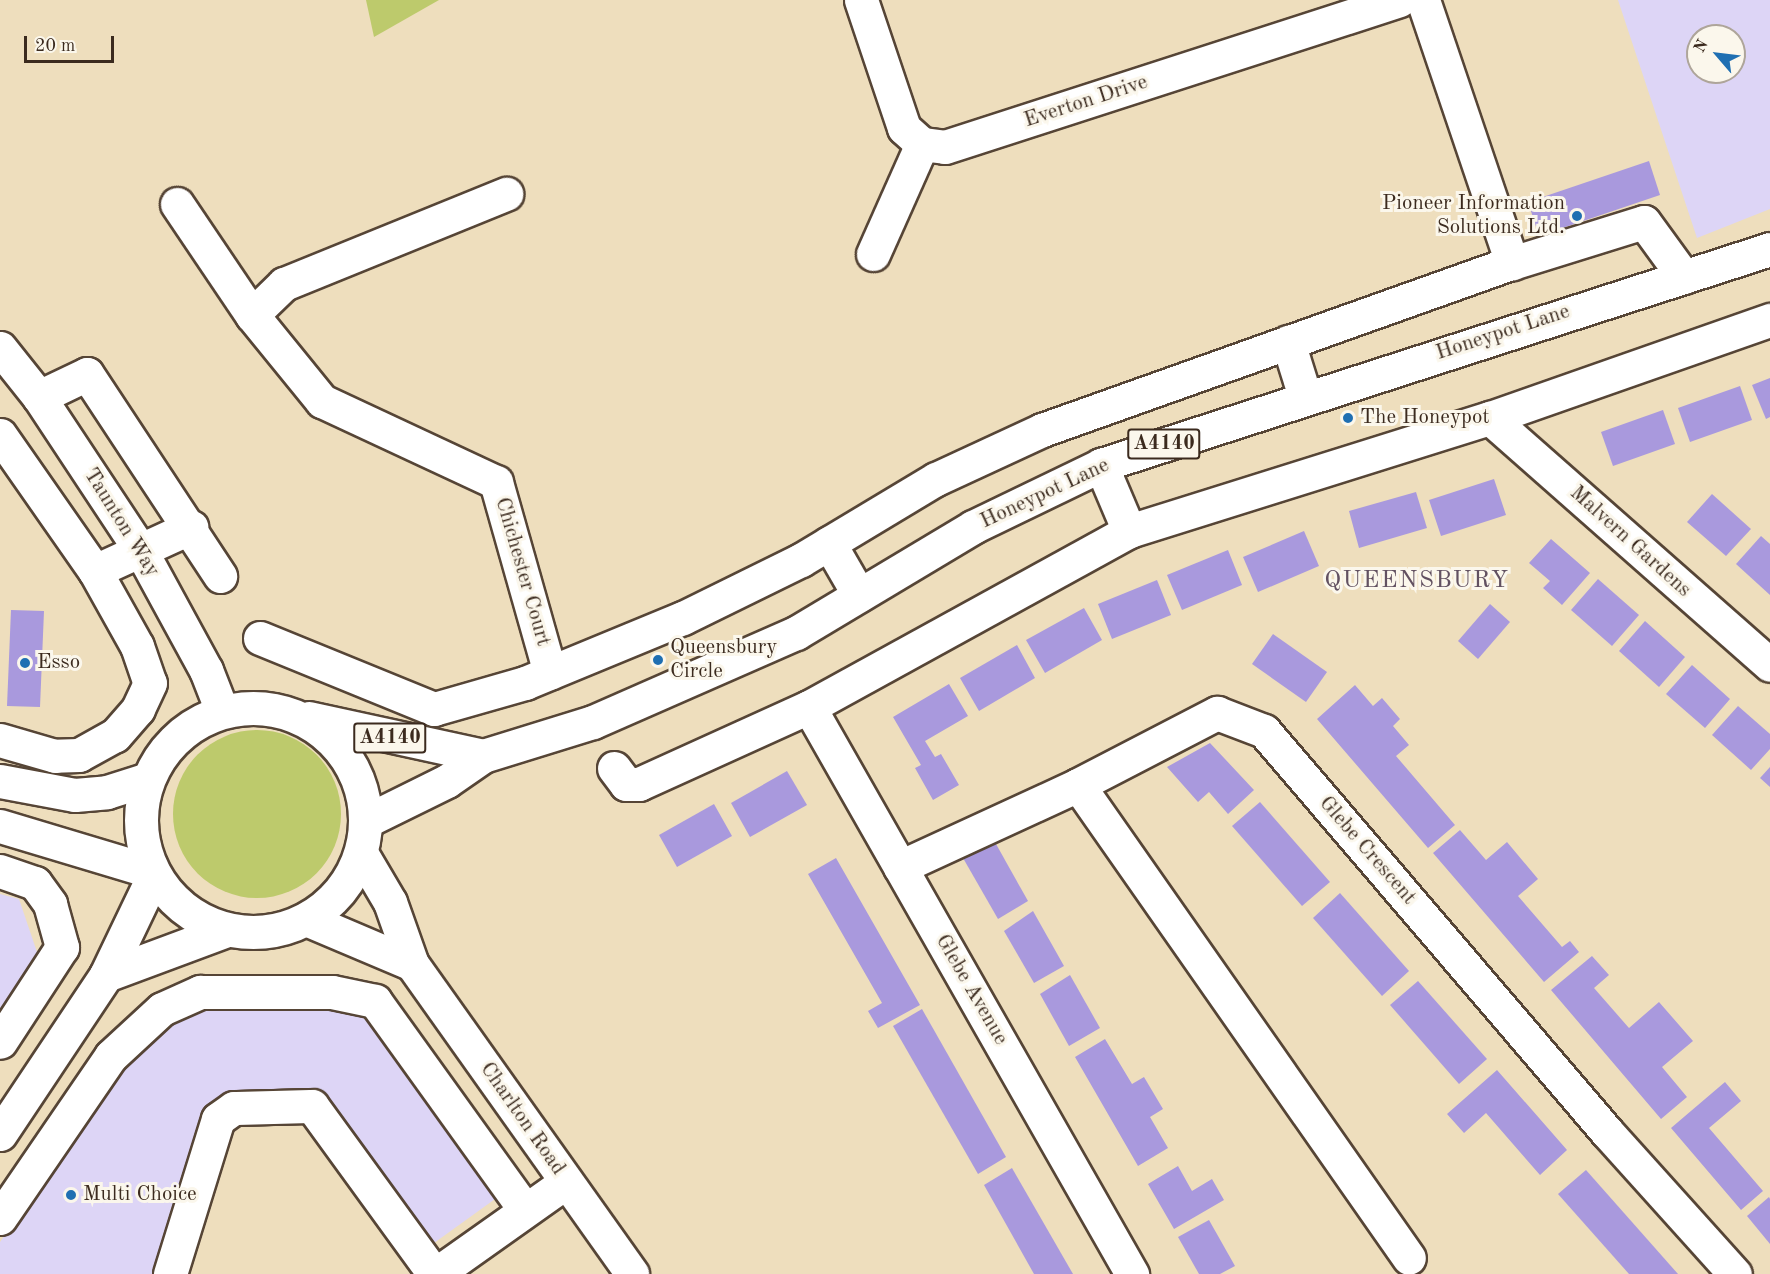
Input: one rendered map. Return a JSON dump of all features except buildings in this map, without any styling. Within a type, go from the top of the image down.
[{"type":"street","points":[[861,0],[904,128],[922,144],[873,254]]},
{"type":"street","name":"Everton Drive","points":[[922,144],[945,147],[1399,0]]},
{"type":"street","points":[[1423,0],[1512,263]]},
{"type":"street","points":[[177,204],[252,315],[284,284],[506,194]]},
{"type":"street","points":[[260,638],[434,709],[550,673],[683,618],[829,543],[936,479],[1042,430],[1512,263],[1644,222],[1684,277]]},
{"type":"street","name":"Honeypot Lane","points":[[366,821],[447,781],[483,756],[593,722],[796,633],[973,527],[1101,465],[1770,249]]},
{"type":"street","name":"Chichester Court","points":[[252,315],[322,401],[496,482],[550,673]]},
{"type":"street","points":[[614,768],[626,784],[639,784],[809,707],[1129,531],[1490,418],[1770,320]]},
{"type":"street","points":[[1288,342],[1305,398]]},
{"type":"street","name":"Taunton Way","points":[[0,348],[39,397],[141,551],[206,670],[222,711]]},
{"type":"street","points":[[39,397],[87,374],[191,527],[220,576]]},
{"type":"street","name":"Malvern Gardens","points":[[1490,418],[1770,665]]},
{"type":"street","points":[[0,435],[95,571],[149,670],[146,696],[115,735],[79,755],[55,756],[0,740]]},
{"type":"street","points":[[1101,465],[1129,531]]},
{"type":"street","points":[[95,571],[191,527]]},
{"type":"street","points":[[829,543],[859,595]]},
{"type":"street","points":[[265,707],[298,716],[326,733],[348,759],[360,783],[366,821],[361,854],[348,880],[330,902],[306,919],[263,932],[227,930],[202,921],[180,906],[154,874],[142,842],[140,810],[148,779],[167,746],[196,722],[222,711],[265,707]]},
{"type":"street","name":"Glebe Avenue","points":[[809,707],[1132,1274]]},
{"type":"street","name":"Glebe Crescent","points":[[900,867],[1078,784],[1217,713],[1264,731],[1607,1132],[1735,1274]]},
{"type":"street","name":"Honeypot Lane","points":[[298,716],[483,756]]},
{"type":"street","points":[[0,781],[75,795],[107,792],[148,779]]},
{"type":"street","points":[[1078,784],[1409,1258]]},
{"type":"street","points":[[0,826],[154,874]]},
{"type":"street","name":"Charlton Road","points":[[361,854],[390,902],[412,964],[632,1274]]},
{"type":"street","points":[[0,871],[35,883],[50,904],[62,947],[0,1042]]},
{"type":"street","points":[[0,1134],[18,1090],[106,975],[154,874]]},
{"type":"street","points":[[306,919],[412,964]]},
{"type":"street","points":[[106,975],[227,930]]},
{"type":"street","points":[[0,1218],[68,1115],[134,1032],[162,1009],[200,992],[332,992],[375,1001],[525,1210]]},
{"type":"street","points":[[442,1092],[480,1060]]},
{"type":"street","points":[[18,1090],[68,1115]]},
{"type":"street","points":[[170,1274],[218,1119],[234,1108],[312,1106],[435,1274],[566,1182]]},
{"type":"shaded area","points":[[1618,0],[1770,0],[1770,209],[1697,238]]},
{"type":"shaded area","points":[[0,894],[19,899],[40,961],[0,1020]]},
{"type":"shaded area","points":[[190,1006],[366,1012],[513,1186],[416,1256],[308,1109],[228,1127],[172,1274],[0,1274],[0,1242],[107,1087],[149,1037]]},
{"type":"green space","points":[[366,0],[439,0],[374,37]]},
{"type":"green space","points":[[257,730],[273,731],[289,736],[317,754],[335,782],[340,798],[340,830],[335,846],[317,874],[289,892],[273,897],[257,898],[241,897],[225,892],[197,874],[179,846],[174,830],[173,814],[174,798],[179,782],[197,754],[225,736],[241,731]]},
{"type":"place","name":"Pioneer Information Solutions Ltd.","points":[[1577,216]]},
{"type":"place","name":"The Honeypot","points":[[1348,418]]},
{"type":"place","name":"Queensbury Circle","points":[[658,660]]},
{"type":"place","name":"Esso","points":[[25,663]]},
{"type":"place","name":"Multi Choice","points":[[71,1195]]},
{"type":"district","name":"QUEENSBURY","points":[[1417,582]]}]
